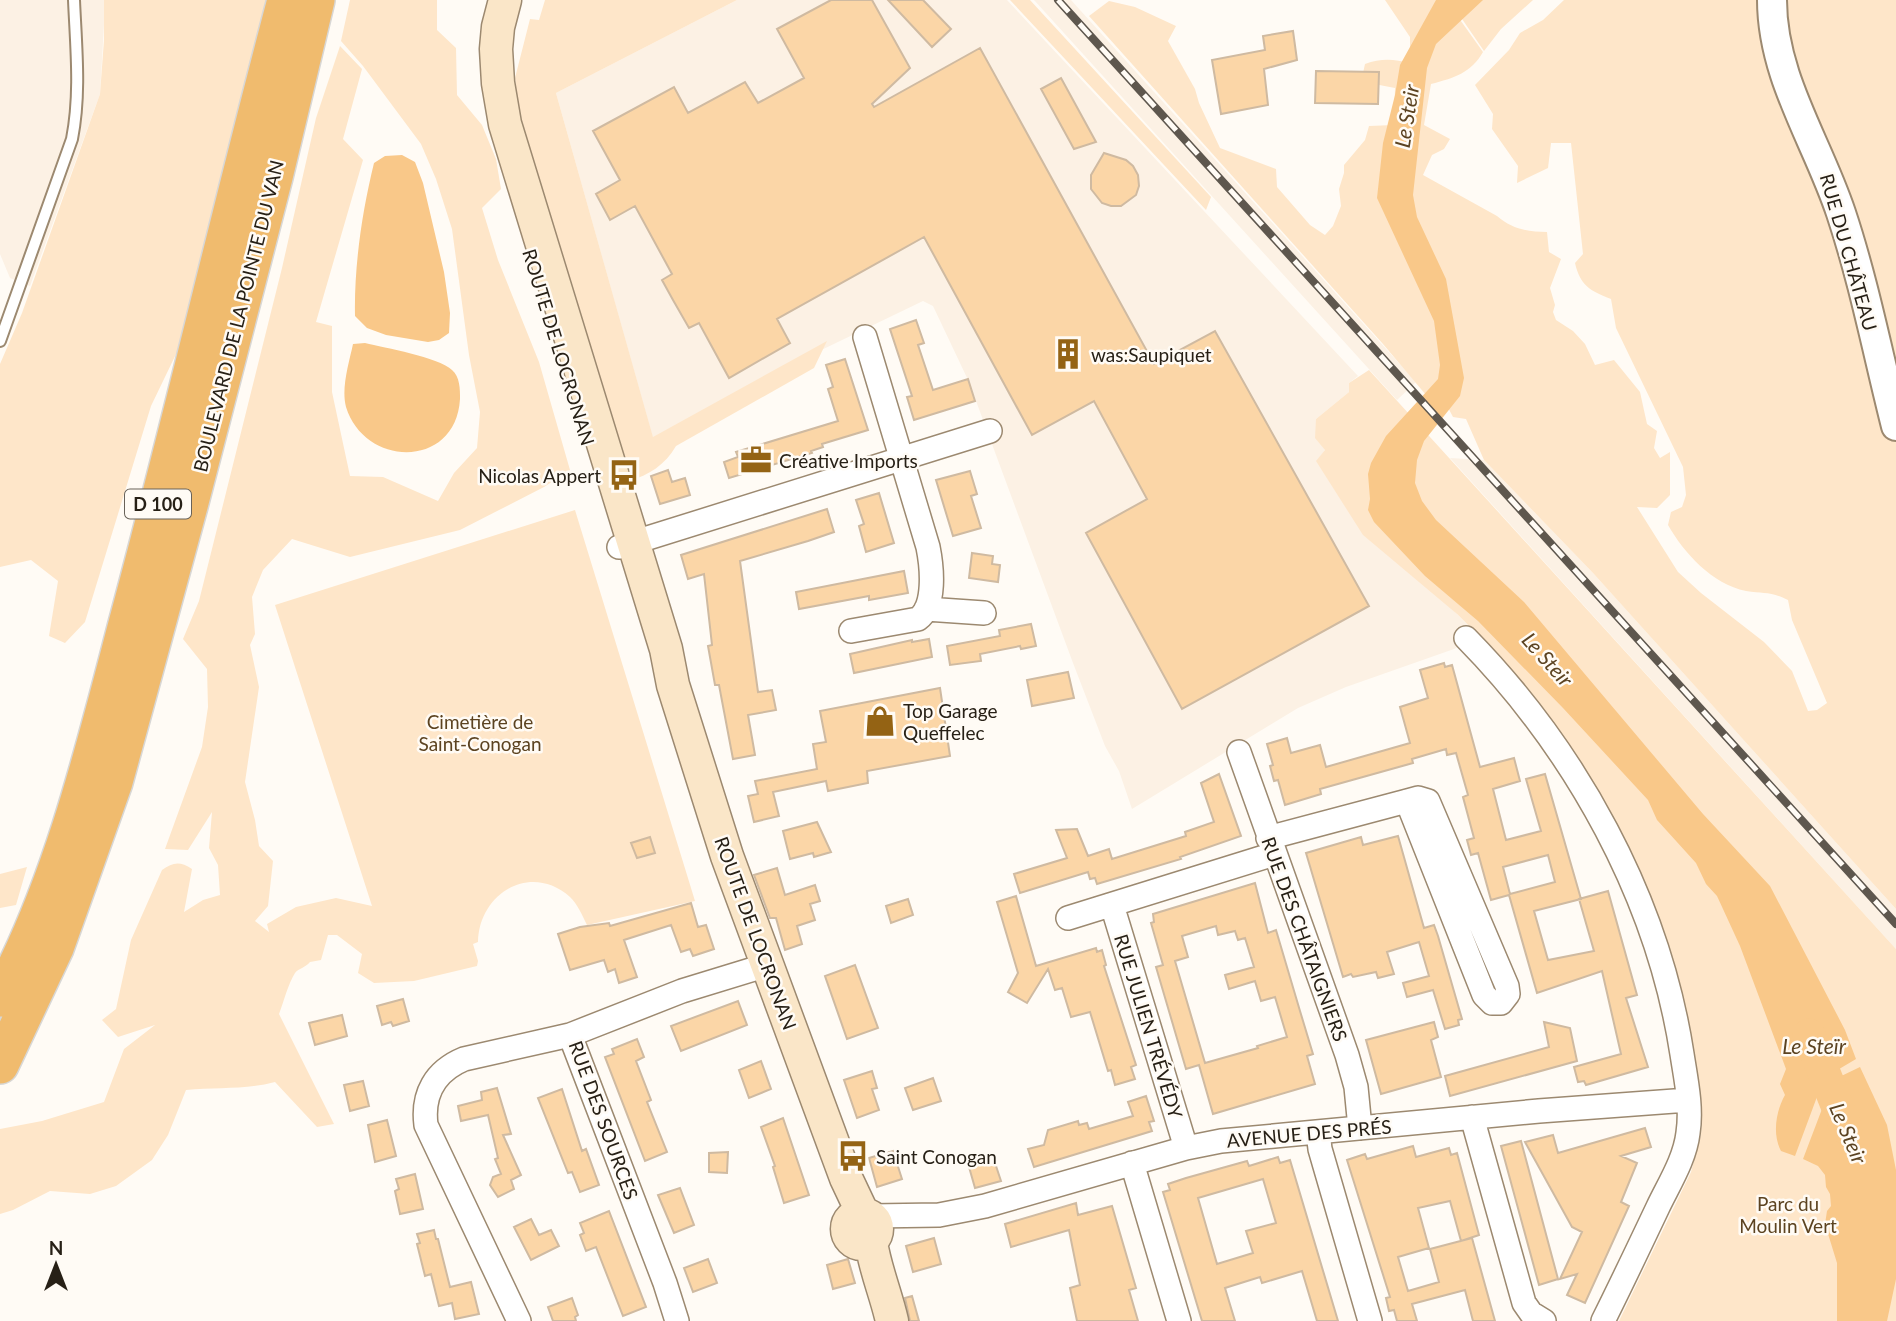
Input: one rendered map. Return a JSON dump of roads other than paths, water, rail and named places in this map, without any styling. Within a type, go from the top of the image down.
[{"type":"highway","name":"BOULEVARD DE LA POINTE DU VAN","points":[[0,998],[54,872],[90,764],[286,0]]},
{"type":"highway","name":"BOULEVARD DE LA POINTE DU VAN","points":[[0,1065],[55,948],[114,782],[274,177],[316,0]]},
{"type":"main road","name":"ROUTE DE LOCRONAN","points":[[483,0],[485,80],[494,128],[512,195],[626,546],[666,649],[673,685],[731,867],[846,1178],[892,1321]]},
{"type":"main road","name":"ROUTE DE LOCRONAN","points":[[505,0],[496,39],[496,68],[501,104],[523,186],[600,429],[626,546]]},
{"type":"main road","name":"ROUTE DE LOCRONAN","points":[[864,1229],[878,1321]]},
{"type":"street","name":"RUE DU CHÂTEAU","points":[[1773,0],[1773,33],[1781,66],[1792,98],[1825,167],[1842,215],[1896,426]]},
{"type":"street","points":[[850,631],[918,619],[924,615],[931,577],[931,560],[865,337]]},
{"type":"street","points":[[626,546],[990,431]]},
{"type":"street","points":[[926,609],[984,613]]},
{"type":"street","points":[[1466,638],[1510,685],[1554,743],[1616,849],[1642,909],[1677,1026],[1688,1100],[1689,1132],[1683,1152],[1603,1321]]},
{"type":"street","name":"RUE DES CHÂTAIGNIERS","points":[[1239,752],[1347,1055],[1356,1087],[1360,1128]]},
{"type":"street","points":[[1068,918],[1112,905],[1271,846],[1407,801],[1423,799],[1431,806],[1507,986],[1508,994],[1501,1003],[1492,1003],[1484,995],[1407,801]]},
{"type":"street","name":"RUE JULIEN TRÉVÉDY","points":[[1112,905],[1186,1148]]},
{"type":"street","name":"RUE DES SOURCES","points":[[677,1321],[570,1035],[682,991],[767,965]]},
{"type":"street","points":[[519,1321],[430,1137],[426,1125],[425,1104],[435,1079],[450,1065],[464,1059],[570,1035]]},
{"type":"street","name":"AVENUE DES PRÉS","points":[[864,1229],[1014,1199],[1186,1148],[1247,1138],[1688,1100]]},
{"type":"street","points":[[1472,1117],[1524,1303],[1531,1313],[1544,1321]]},
{"type":"street","points":[[1318,1132],[1320,1149],[1370,1321]]},
{"type":"street","points":[[1132,1163],[1179,1321]]},
{"type":"lane","points":[[0,341],[72,139],[78,83],[74,0]]},
{"type":"lane","name":"ROUTE DE LOCRONAN","points":[[501,104],[508,51]]},
{"type":"water","name":"Le Steïr","points":[[1436,0],[1483,0],[1436,44],[1427,68],[1413,195],[1417,217],[1446,279],[1464,378],[1460,396],[1424,441],[1417,460],[1415,483],[1422,501],[1436,520],[1524,602],[1703,814],[1770,886],[1845,1030],[1856,1059],[1824,1078],[1795,1156],[1781,1151],[1776,1130],[1777,1115],[1785,1095],[1780,1084],[1786,1069],[1740,946],[1717,896],[1706,884],[1696,863],[1657,820],[1648,800],[1563,708],[1478,621],[1425,576],[1374,522],[1368,510],[1368,474],[1371,463],[1386,436],[1438,379],[1440,365],[1434,321],[1377,198],[1383,143],[1400,65]]},
{"type":"water","points":[[402,155],[415,162],[423,183],[444,272],[450,313],[449,333],[439,340],[428,342],[386,335],[367,328],[355,316],[360,239],[374,163],[385,156]]},
{"type":"water","points":[[365,343],[424,357],[445,365],[455,373],[460,399],[455,422],[443,438],[427,448],[409,452],[389,450],[371,441],[356,427],[346,407],[345,384],[353,344]]},
{"type":"water","name":"Le Steïr","points":[[1860,1067],[1887,1125],[1896,1170],[1896,1279],[1887,1321],[1837,1321],[1837,1263],[1825,1224],[1827,1211],[1831,1206],[1830,1194],[1825,1175],[1818,1166],[1803,1159],[1833,1080]]},
{"type":"waterway","name":"Le Steir","points":[[1809,1035],[1846,1128]]},
{"type":"railway","points":[[1058,0],[1896,924]]},
{"type":"place","name":"was:Saupiquet","points":[[1068,354]]},
{"type":"place","name":"Créative Imports","points":[[756,460]]},
{"type":"place","name":"Nicolas Appert","points":[[624,475]]},
{"type":"place","name":"Top Garage Queffelec","points":[[880,721]]},
{"type":"place","name":"Saint Conogan","points":[[853,1156]]},
{"type":"park label","name":"Cimetière de Saint-Conogan","points":[[480,732]]},
{"type":"park label","name":"Parc du Moulin Vert","points":[[1788,1214]]}]
